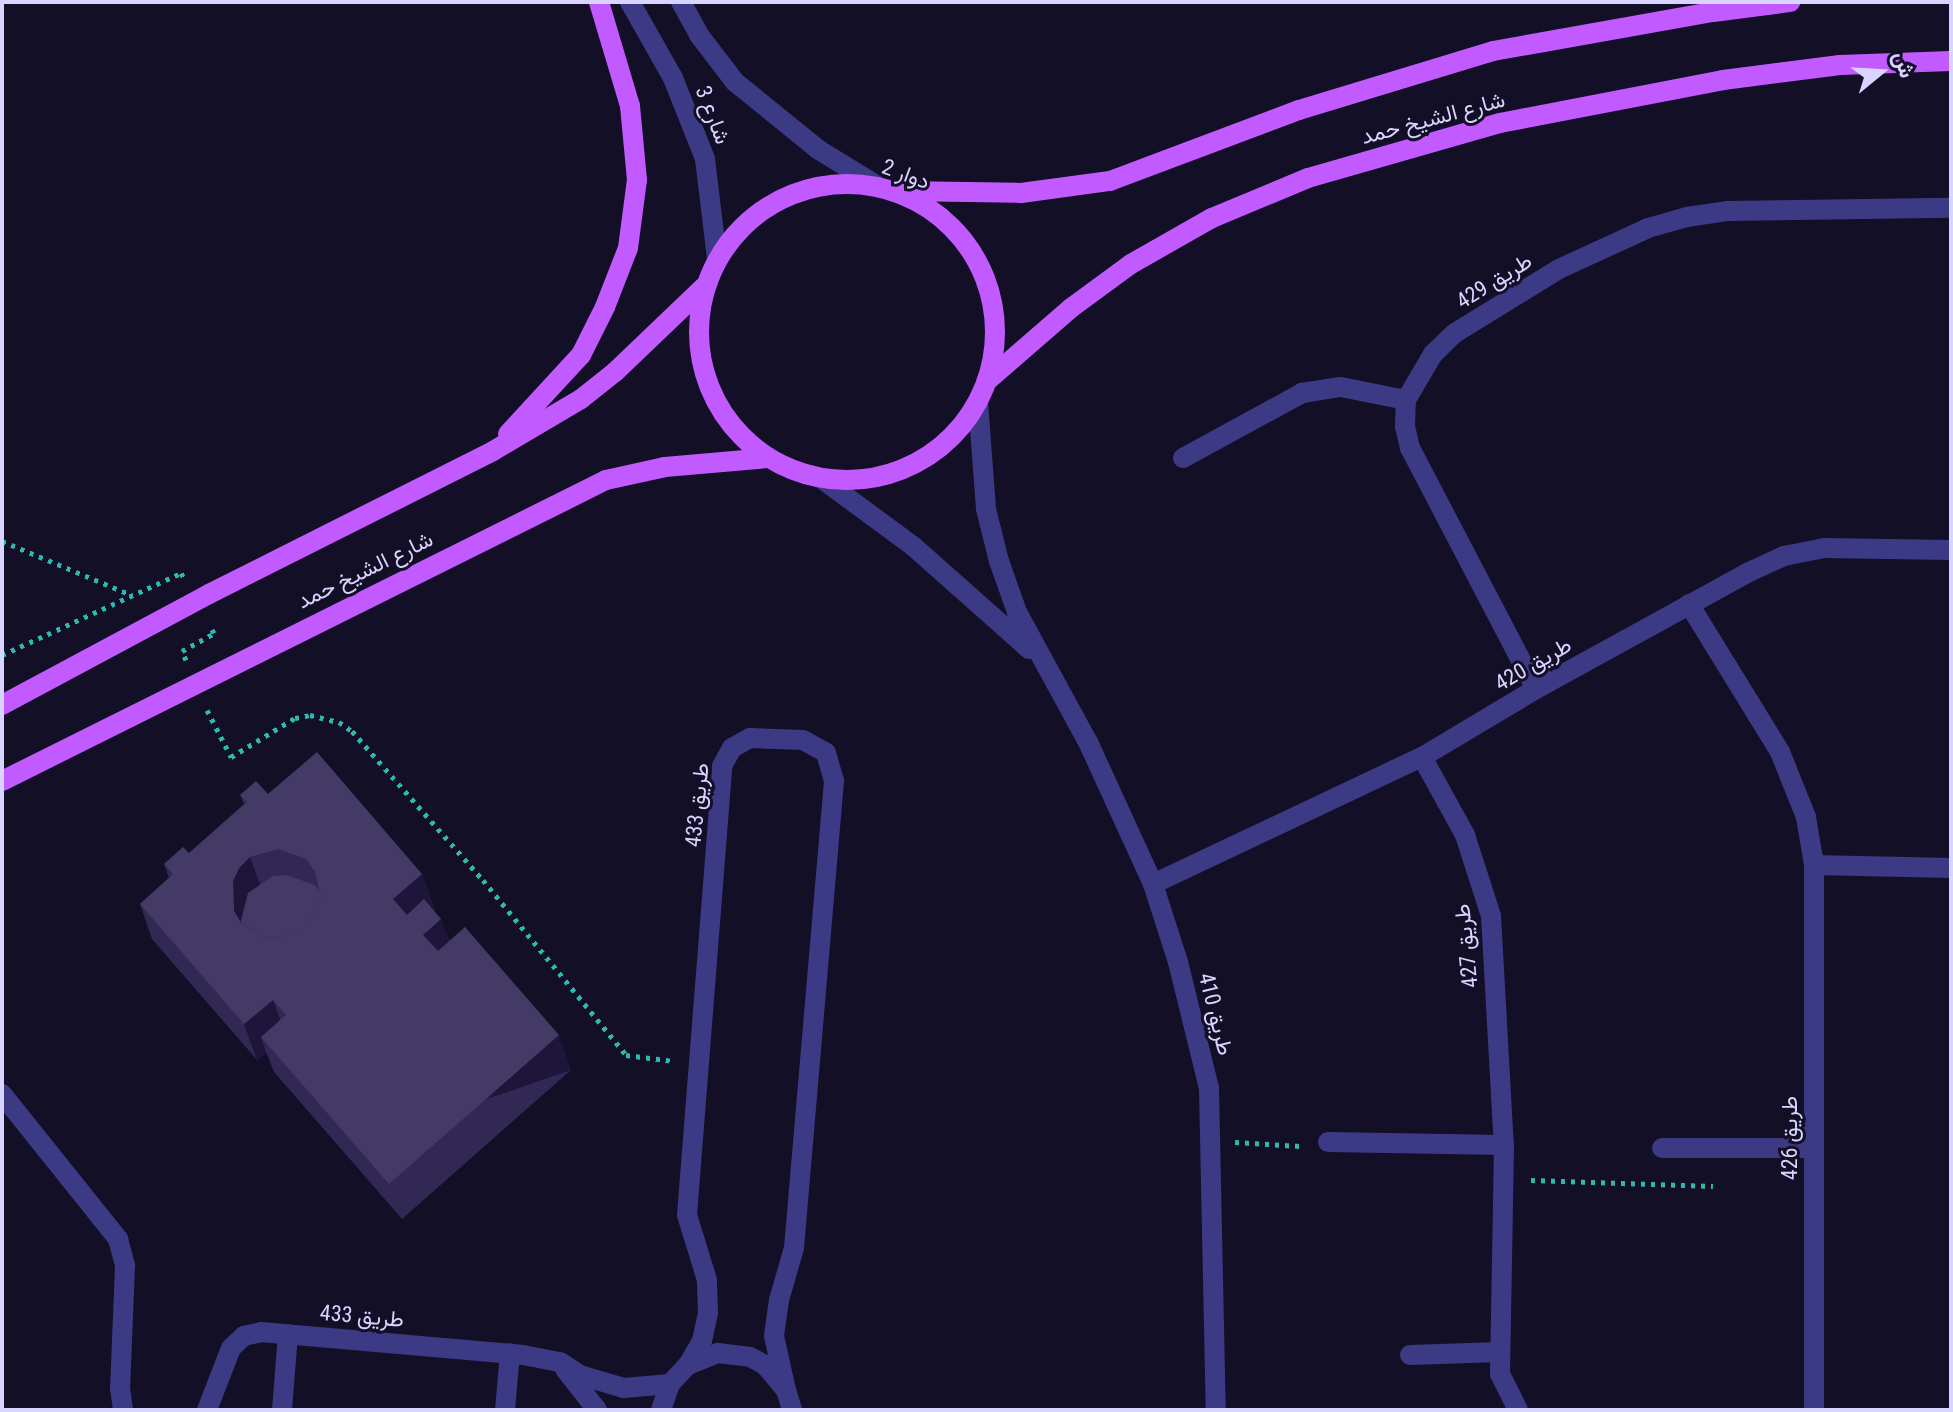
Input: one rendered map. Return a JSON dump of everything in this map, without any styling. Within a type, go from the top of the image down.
[{"type":"main road","points":[[493,451],[581,355],[605,307],[628,248],[637,180],[630,106],[599,2]]},
{"type":"main road","name":"شارع الشيخ حمد","points":[[897,191],[1021,193],[1110,181],[1299,110],[1493,51],[1713,12],[1790,2]]},
{"type":"main road","name":"شارع الشيخ حمد","points":[[987,381],[1071,308],[1131,264],[1212,218],[1308,178],[1500,123],[1723,80],[1840,65],[1951,61]]},
{"type":"main road","name":"دوار 2","points":[[838,183],[876,185],[897,191],[932,209],[960,236],[981,268],[993,318],[995,344],[987,381],[978,402],[957,432],[929,456],[906,467],[859,480],[822,479],[767,458],[737,433],[715,400],[702,364],[698,325],[705,286],[717,258],[739,228],[758,212],[802,189],[838,183]]},
{"type":"main road","points":[[2,705],[197,601],[493,451],[581,399],[615,372],[705,286]]},
{"type":"main road","name":"شارع الشيخ حمد","points":[[2,781],[195,682],[606,480],[665,467],[767,458]]},
{"type":"street","name":"شارع 3","points":[[630,2],[673,78],[705,159],[717,258]]},
{"type":"street","name":"شارع 3","points":[[681,2],[699,35],[735,82],[819,150],[876,185]]},
{"type":"street","name":"طريق 429","points":[[1406,400],[1433,354],[1455,333],[1559,269],[1648,228],[1687,217],[1727,211],[1951,208]]},
{"type":"street","points":[[1183,458],[1302,393],[1341,387],[1406,400],[1405,426],[1410,448],[1536,689]]},
{"type":"street","name":"طريق 410","points":[[978,402],[986,509],[1008,586],[1041,660],[1088,742],[1153,884],[1178,962],[1209,1088],[1216,1410]]},
{"type":"street","name":"طريق 410","points":[[822,479],[935,565],[1041,660]]},
{"type":"street","name":"طريق 420","points":[[1153,884],[1422,757],[1689,604],[1784,556],[1824,548],[1951,550]]},
{"type":"street","name":"طريق 426","points":[[1689,604],[1780,752],[1806,817],[1814,865],[1814,1410]]},
{"type":"street","name":"طريق 433","points":[[688,1365],[702,1341],[708,1313],[707,1280],[687,1215],[722,766],[732,748],[750,738],[812,742],[831,762],[834,781],[794,1248],[779,1300],[774,1336],[789,1400]]},
{"type":"street","name":"طريق 427","points":[[1422,757],[1465,835],[1491,916],[1504,1145],[1500,1374],[1518,1410]]},
{"type":"street","points":[[1814,865],[1951,868]]},
{"type":"street","points":[[2,1094],[118,1239],[125,1266],[120,1388],[123,1410]]},
{"type":"street","points":[[1328,1142],[1504,1145]]},
{"type":"street","points":[[1662,1148],[1814,1148]]},
{"type":"street","name":"طريق 433","points":[[207,1410],[237,1341],[252,1333],[510,1353],[560,1362],[580,1375],[624,1388],[670,1384]]},
{"type":"street","points":[[282,1410],[288,1334]]},
{"type":"street","points":[[1410,1355],[1500,1352]]},
{"type":"street","points":[[505,1410],[510,1353]]},
{"type":"street","points":[[661,1410],[670,1384],[688,1365],[718,1353],[750,1357],[777,1376],[789,1400]]},
{"type":"street","points":[[560,1362],[597,1410]]},
{"type":"path","points":[[2,541],[132,595]]},
{"type":"path","points":[[2,655],[181,573],[214,633],[182,651],[231,757],[295,718],[325,716],[352,731],[483,880],[626,1055],[700,1064]]},
{"type":"path","points":[[1210,1141],[1310,1146],[1310,1136],[1328,1142]]},
{"type":"path","points":[[1502,1179],[1713,1186]]},
{"type":"building","points":[[317,752],[422,874],[393,899],[407,915],[424,899],[441,919],[423,935],[438,951],[465,927],[559,1035],[389,1184],[261,1037],[286,1015],[273,1000],[244,1024],[140,904],[173,874],[164,864],[183,847],[189,853],[247,802],[240,795],[256,781],[268,794]],"holes":[[[278,849],[306,859],[315,872],[321,900],[307,926],[296,934],[267,938],[242,924],[234,911],[233,881],[239,868],[250,857]]]},
{"type":"building","points":[[287,875],[315,885],[320,893],[321,900],[307,926],[296,934],[267,938],[242,924],[248,893],[273,876]]}]
